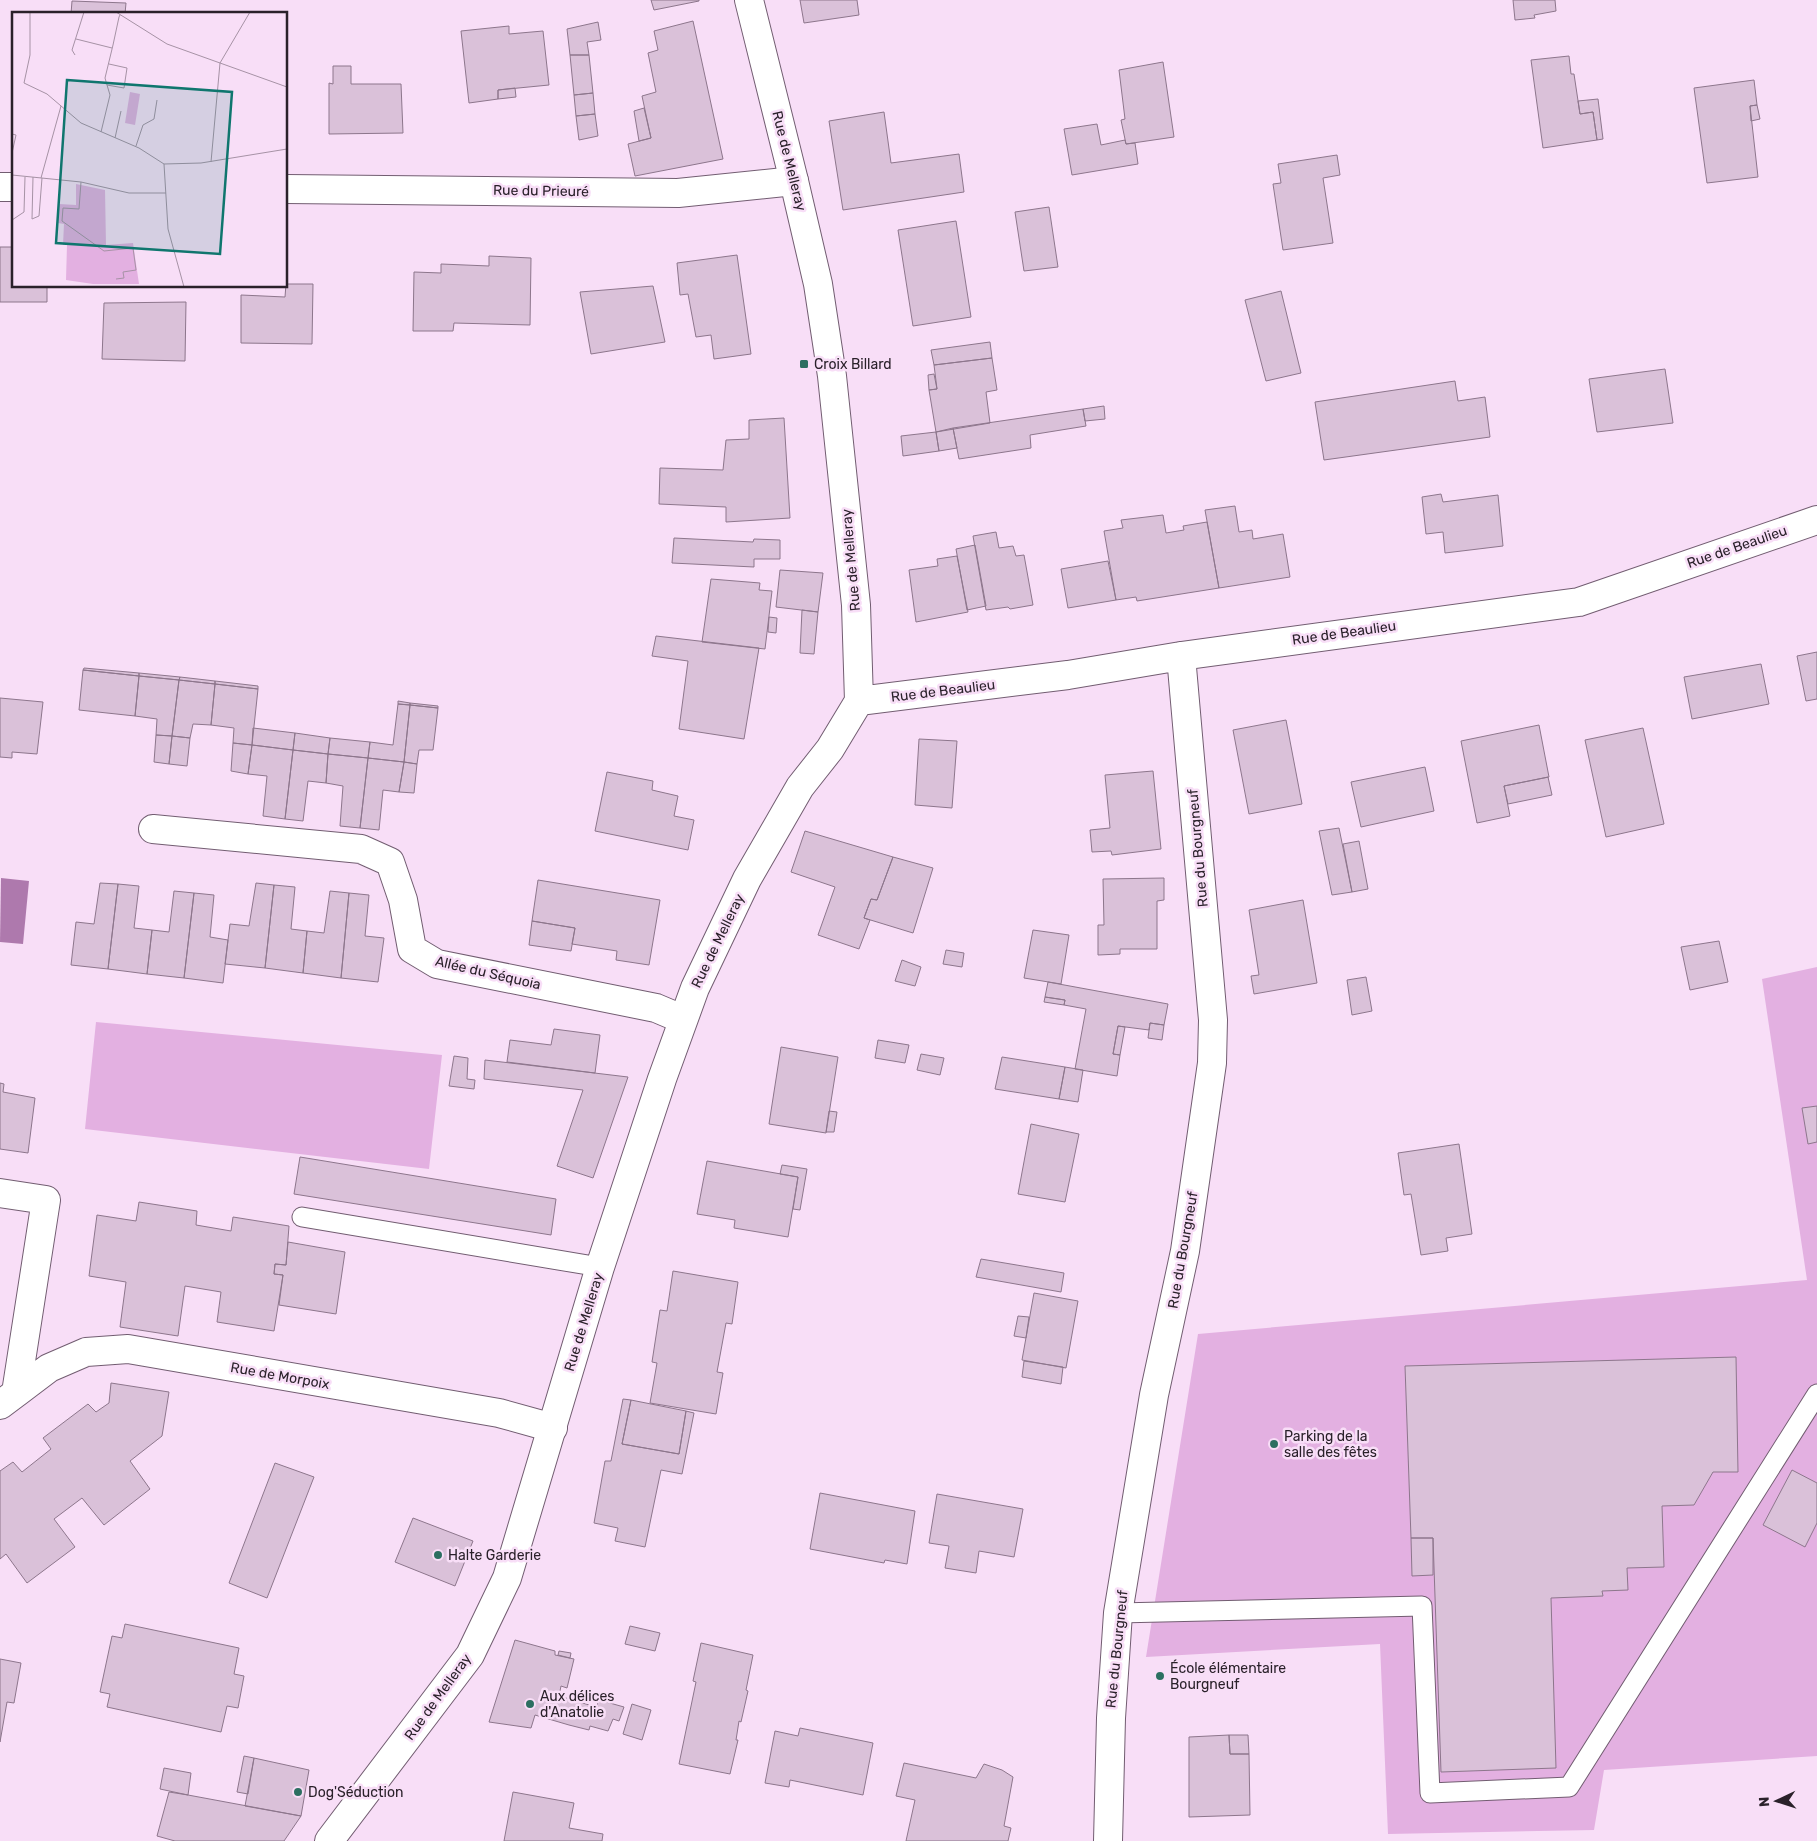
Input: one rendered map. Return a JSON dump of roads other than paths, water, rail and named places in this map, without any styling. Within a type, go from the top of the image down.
[{"type":"street","name":"Rue de Melleray","points":[[329,1841],[470,1655],[507,1578],[600,1267],[682,1019],[747,879],[800,787],[830,749],[859,701],[856,605],[832,376],[818,284],[749,0]]},
{"type":"street","name":"Rue du Prieuré","points":[[288,188],[678,192],[794,181]]},
{"type":"street","name":"Rue de Beaulieu","points":[[859,701],[1068,675],[1181,656],[1579,602],[1817,520]]},
{"type":"street","name":"Rue du Bourgneuf","points":[[1108,1841],[1111,1718],[1118,1613],[1149,1422],[1185,1251],[1212,1063],[1213,1020],[1181,656]]},
{"type":"street","name":"Allée du Séquoia","points":[[154,828],[361,850],[390,862],[403,900],[412,949],[437,964],[656,1008],[682,1019]]},
{"type":"street","name":"Rue de Morpoix","points":[[0,1193],[46,1200],[8,1399]]},
{"type":"street","name":"Rue de Morpoix","points":[[8,1399],[49,1368],[86,1352],[128,1349],[499,1413],[553,1428]]},
{"type":"lane","points":[[302,1217],[600,1267]]},
{"type":"lane","points":[[1118,1613],[1422,1606],[1430,1793],[1569,1787],[1817,1394]]},
{"type":"place","name":"Croix Billard","points":[[804,364]]},
{"type":"place","name":"Parking de la salle des fêtes","points":[[1274,1444]]},
{"type":"place","name":"Halte Garderie","points":[[438,1555]]},
{"type":"place","name":"École élémentaire Bourgneuf","points":[[1160,1676]]},
{"type":"place","name":"Aux délices d'Anatolie","points":[[530,1704]]},
{"type":"place","name":"Dog'Séduction","points":[[298,1792]]}]
